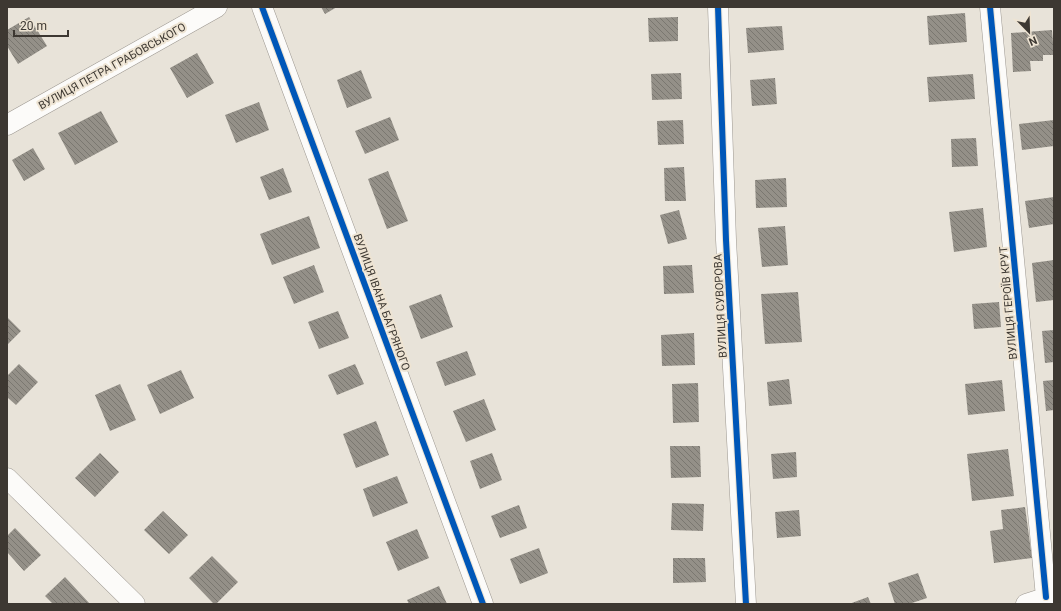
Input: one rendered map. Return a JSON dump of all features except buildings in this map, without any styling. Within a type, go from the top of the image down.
[{"type":"street","name":"ВУЛИЦЯ ПЕТРА ГРАБОВСЬКОГО","points":[[7,124],[218,7]]},
{"type":"street","name":"ВУЛИЦЯ ІВАНА БАГРЯНОГО","points":[[262,7],[483,604]]},
{"type":"street","name":"ВУЛИЦЯ СУВОРОВА","points":[[718,7],[726,240],[746,604]]},
{"type":"street","name":"ВУЛИЦЯ ГЕРОЇВ КРУТ","points":[[990,7],[1050,596]]},
{"type":"street","points":[[7,478],[135,604]]},
{"type":"street","points":[[1026,604],[1050,596]]},
{"type":"cycle path","points":[[262,7],[483,604]]},
{"type":"cycle path","points":[[718,7],[726,240],[746,604]]},
{"type":"cycle path","points":[[990,7],[1046,597]]}]
